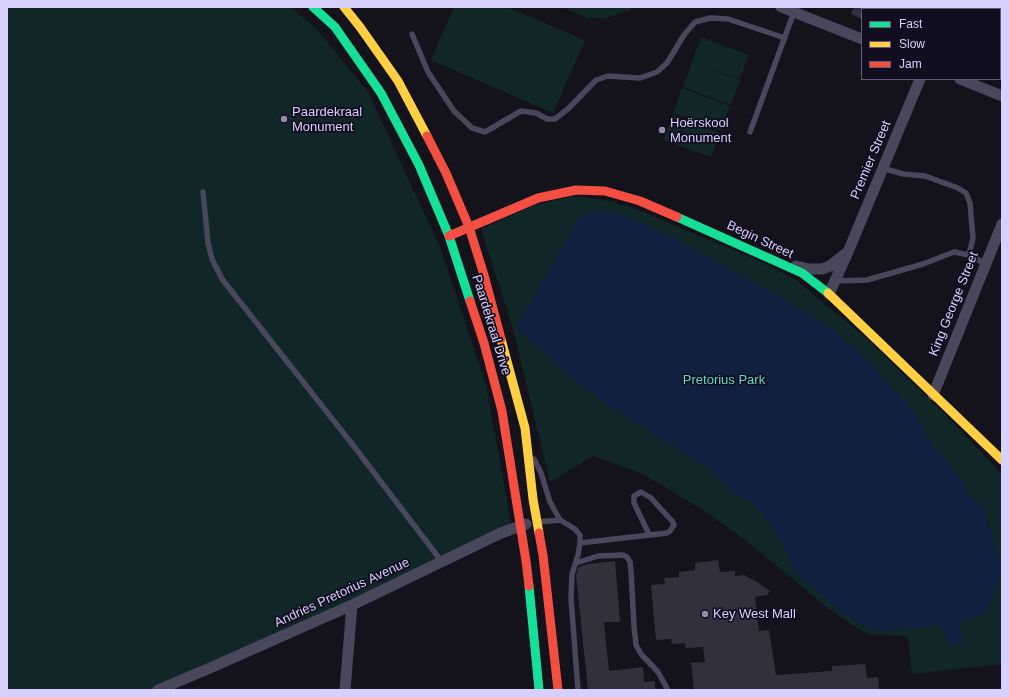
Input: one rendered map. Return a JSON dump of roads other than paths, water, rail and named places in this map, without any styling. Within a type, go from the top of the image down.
[{"type":"main road","name":"Paardekraal Drive","points":[[313,7],[335,27],[381,93],[419,165],[448,236],[484,343],[502,410],[526,561],[539,690]]},
{"type":"main road","name":"Paardekraal Drive","points":[[344,7],[398,81],[446,173],[469,227],[503,343],[525,428],[529,450],[536,522],[543,555],[558,690]]},
{"type":"main road","name":"Begin Street","points":[[448,236],[538,198],[576,190],[605,191],[640,201],[706,229],[802,273],[829,294],[1002,460]]},
{"type":"street","points":[[781,7],[861,39]]},
{"type":"street","name":"Premier Street","points":[[829,294],[920,80]]},
{"type":"street","points":[[962,80],[1002,96]]},
{"type":"street","name":"King George Street","points":[[933,395],[1002,224]]},
{"type":"street","name":"Premier Street","points":[[787,267],[800,266],[809,269],[822,269],[830,266],[848,252]]},
{"type":"street","name":"Andries Pretorius Avenue","points":[[158,690],[352,604],[495,536],[520,525],[536,522]]},
{"type":"street","points":[[345,690],[352,604]]},
{"type":"lane","points":[[750,132],[794,12]]},
{"type":"lane","points":[[412,34],[428,72],[454,111],[472,128],[485,132],[521,111],[536,113],[547,119],[555,120],[596,80],[608,76],[640,78],[657,72],[667,63],[684,35],[695,22],[710,18],[728,19],[785,38]]},
{"type":"lane","points":[[883,168],[903,174],[925,176],[958,188],[966,194],[970,203],[973,238],[969,255]]},
{"type":"lane","points":[[203,192],[208,243],[212,259],[222,279],[356,449],[442,562]]},
{"type":"lane","points":[[834,281],[867,280],[923,264],[954,252],[969,255],[986,264]]},
{"type":"lane","points":[[529,450],[538,467],[550,502],[560,520],[575,529],[580,535],[576,563],[572,574],[571,598],[578,690]]},
{"type":"lane","points":[[580,543],[667,533],[670,531],[674,525],[669,516],[651,498],[641,492],[634,496],[634,503],[649,534]]},
{"type":"lane","points":[[536,522],[560,520]]},
{"type":"lane","points":[[576,563],[598,556],[623,555],[627,557],[630,562],[631,571],[636,645],[641,654],[658,672],[668,690]]},
{"type":"lane","points":[[531,690],[539,690]]},
{"type":"water","name":"Pretorius Park","points":[[591,210],[601,210],[632,218],[670,236],[825,324],[858,351],[898,393],[914,413],[932,444],[964,484],[971,498],[983,506],[998,553],[1001,569],[994,597],[984,613],[976,618],[961,621],[960,625],[963,642],[947,646],[947,639],[941,627],[933,625],[918,628],[878,631],[868,629],[847,616],[802,579],[793,569],[780,539],[762,514],[749,500],[741,498],[733,493],[707,467],[609,406],[570,377],[542,350],[521,333],[517,327],[518,323],[578,220]]},
{"type":"place","name":"Paardekraal Monument","points":[[284,119]]},
{"type":"place","name":"Hoërskool Monument","points":[[662,130]]},
{"type":"place","name":"Key West Mall","points":[[705,614]]}]
